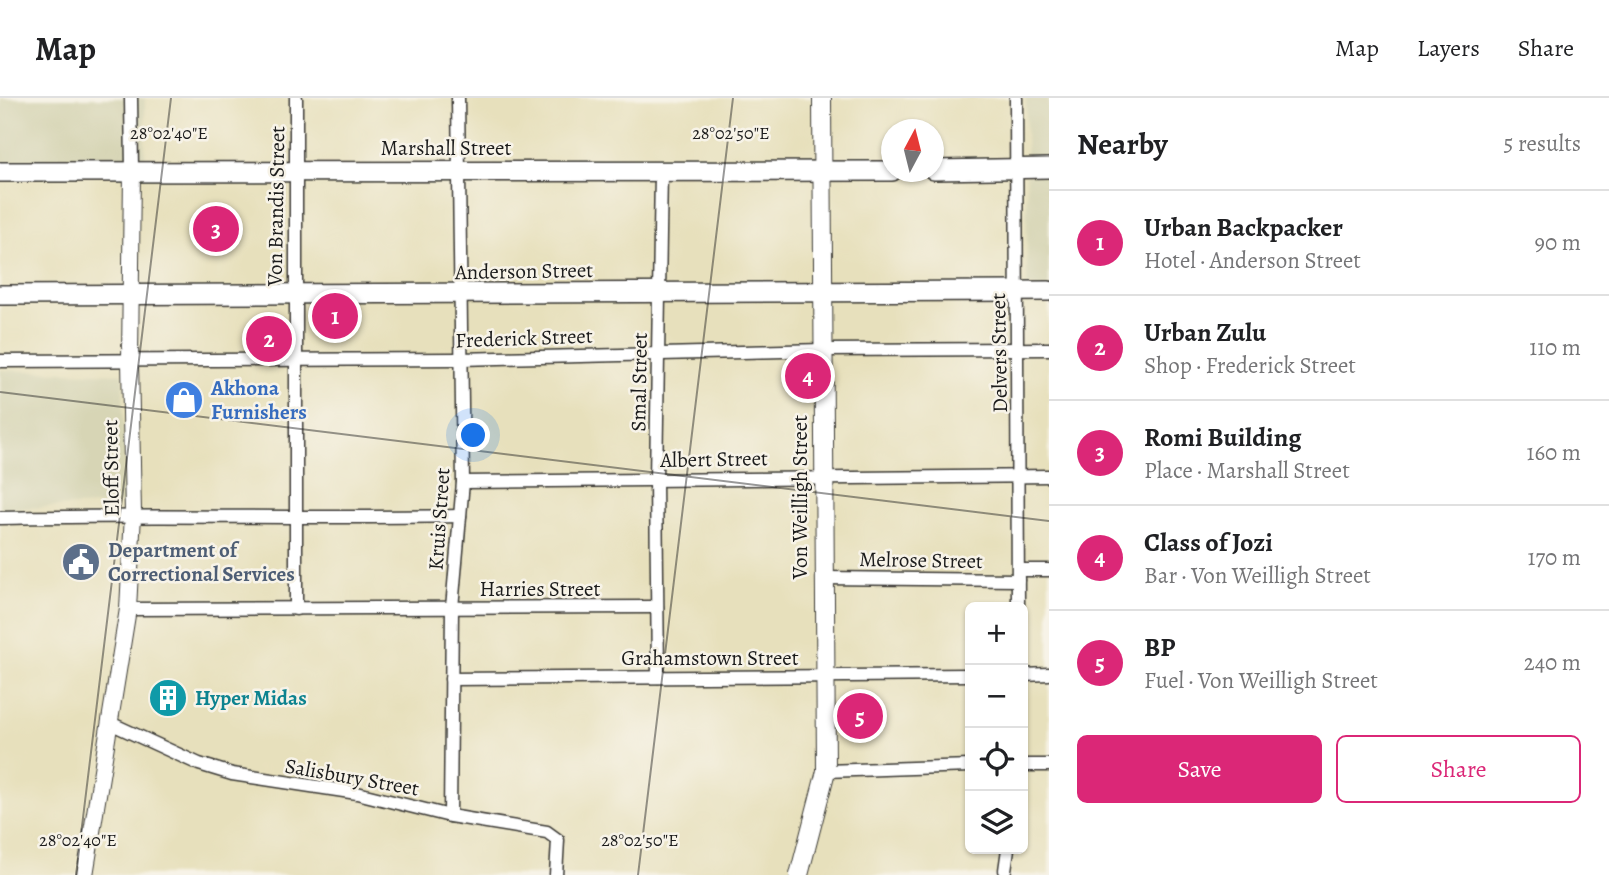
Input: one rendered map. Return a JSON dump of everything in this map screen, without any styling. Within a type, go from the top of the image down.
[{"type":"main road","name":"Von Weilligh Street","points":[[799,875],[826,771],[822,98]]},
{"type":"main road","points":[[944,170],[1049,168]]},
{"type":"main road","name":"Marshall Street","points":[[0,172],[881,171]]},
{"type":"main road","name":"Anderson Street","points":[[0,295],[1049,291]]},
{"type":"street","name":"Eloff Street","points":[[85,875],[128,609],[133,514],[130,361],[131,98]]},
{"type":"street","name":"Von Brandis Street","points":[[296,98],[293,360],[296,609]]},
{"type":"street","name":"Kruis Street","points":[[450,816],[452,608],[463,482],[458,98]]},
{"type":"street","name":"Delvers Street","points":[[1016,98],[1018,602]]},
{"type":"street","name":"Smal Street","points":[[658,677],[656,480],[661,172]]},
{"type":"street","name":"Frederick Street","points":[[0,362],[460,359],[823,350],[1049,349]]},
{"type":"street","name":"Albert Street","points":[[463,482],[823,476],[1049,476]]},
{"type":"street","points":[[0,519],[133,514],[296,519],[460,516]]},
{"type":"street","name":"Melrose Street","points":[[823,578],[1018,575],[1049,570]]},
{"type":"street","name":"Harries Street","points":[[128,609],[657,607]]},
{"type":"street","points":[[1028,674],[1049,674]]},
{"type":"street","name":"Grahamstown Street","points":[[451,679],[965,675]]},
{"type":"street","name":"Salisbury Street","points":[[110,723],[198,764],[232,775],[357,793],[450,816],[547,831],[558,840],[556,875]]},
{"type":"street","points":[[1028,765],[1049,765]]},
{"type":"street","points":[[826,771],[965,766]]},
{"type":"street","points":[[1005,870],[1007,854]]},
{"type":"shaded area","points":[[0,98],[145,98],[145,162],[0,163]]},
{"type":"shaded area","points":[[1026,98],[1049,98],[1049,287],[1027,287]]},
{"type":"shaded area","points":[[0,370],[123,374],[125,504],[0,509]]},
{"type":"place","name":"Romi Building","points":[[216,229]]},
{"type":"place","name":"Urban Backpacker","points":[[335,316]]},
{"type":"place","name":"Urban Zulu","points":[[269,339]]},
{"type":"place","name":"Class of Jozi","points":[[808,376]]},
{"type":"place","name":"Akhona Furnishers","points":[[184,400]]},
{"type":"place","name":"Department of Correctional Services","points":[[81,562]]},
{"type":"place","name":"Hyper Midas","points":[[168,698]]},
{"type":"place","name":"BP","points":[[860,716]]}]
